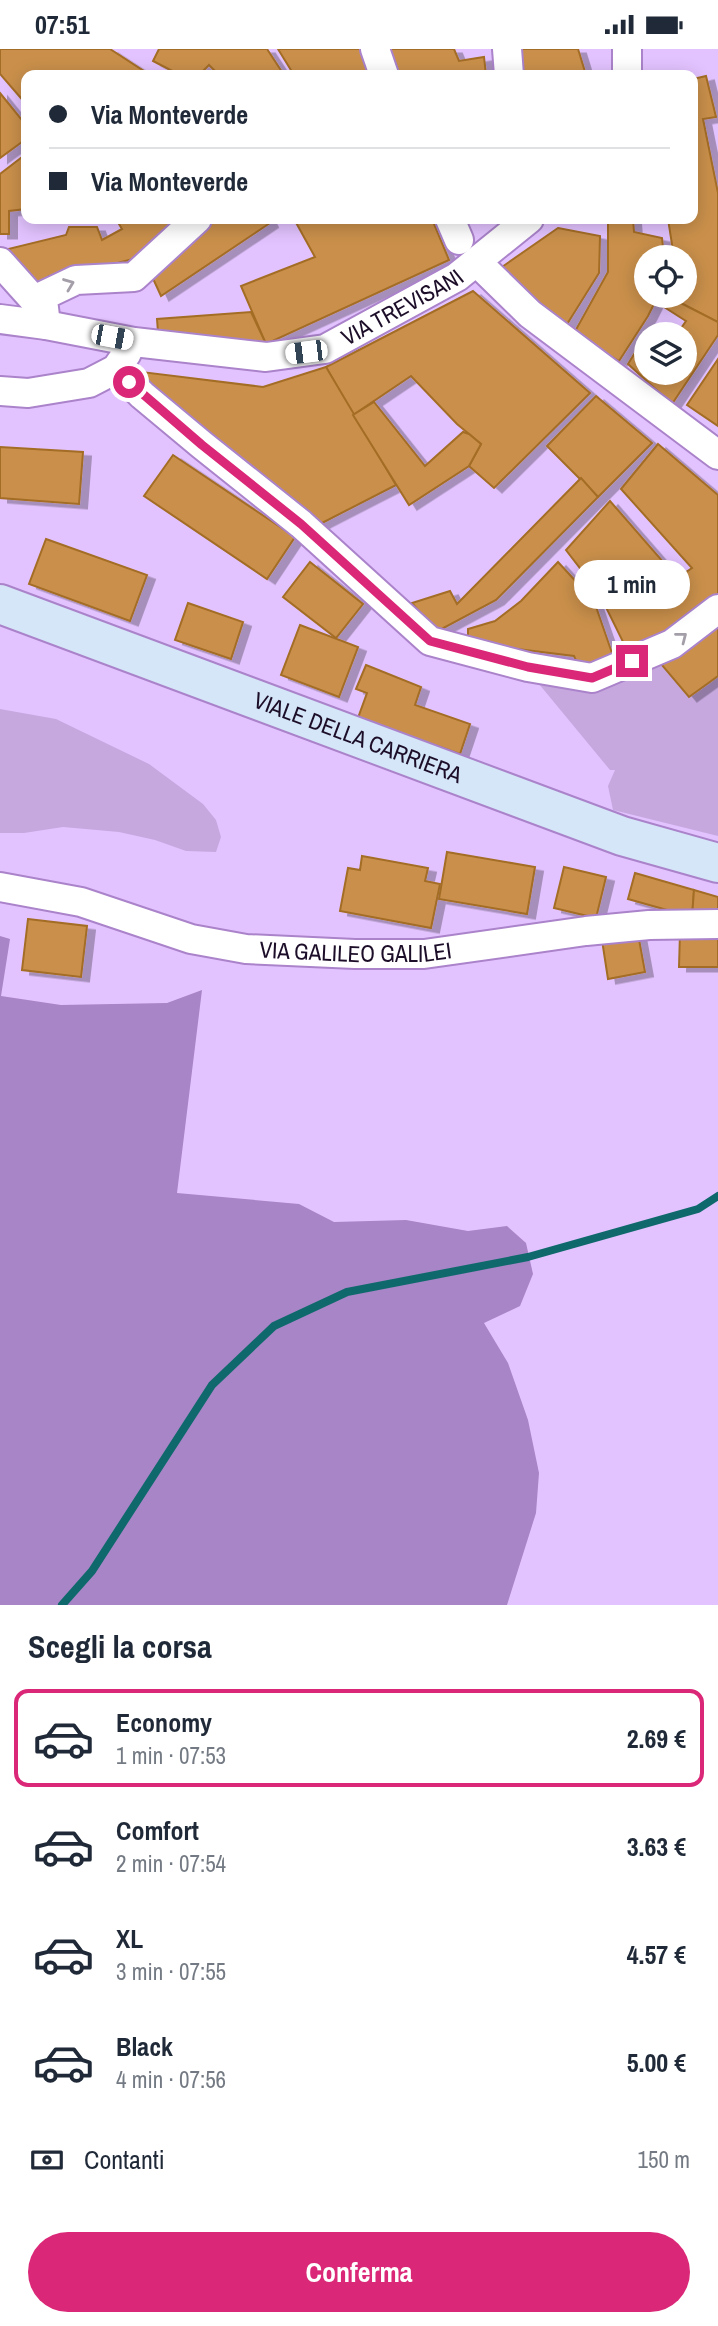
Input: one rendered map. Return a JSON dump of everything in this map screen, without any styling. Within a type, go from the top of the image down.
[{"type":"main road","name":"VIALE DELLA CARRIERA","points":[[0,604],[622,836],[718,863]]},
{"type":"street","points":[[375,49],[382,70]]},
{"type":"street","points":[[507,49],[509,70]]},
{"type":"street","points":[[627,49],[627,70]]},
{"type":"street","points":[[34,300],[76,280],[134,277],[192,224]]},
{"type":"street","name":"VIA TREVISANI","points":[[0,319],[134,342],[267,356],[326,349],[457,277],[519,224]]},
{"type":"street","points":[[0,262],[44,308],[46,325]]},
{"type":"street","points":[[485,270],[530,314],[718,455]]},
{"type":"street","points":[[0,391],[28,393],[89,383],[116,369],[134,342]]},
{"type":"street","points":[[116,369],[142,395],[301,524],[430,641],[528,667],[592,678],[673,645],[718,609]]},
{"type":"street","name":"VIA GALILEO GALILEI","points":[[0,887],[81,902],[191,939],[246,949],[341,954],[424,954],[586,931],[718,924]]},
{"type":"shaded area","points":[[661,664],[690,697],[718,676],[718,836],[613,810],[608,786],[615,770],[610,770],[539,684],[590,686]]},
{"type":"shaded area","points":[[0,709],[56,719],[149,764],[203,804],[216,820],[221,837],[216,852],[186,851],[155,840],[119,832],[63,827],[24,833],[0,833]]},
{"type":"shaded area","points":[[0,936],[10,939],[1,996],[61,1005],[167,1003],[202,990],[177,1193],[299,1204],[334,1222],[406,1220],[468,1231],[507,1226],[526,1243],[533,1274],[520,1306],[484,1323],[508,1363],[528,1420],[539,1473],[536,1513],[507,1605],[0,1605]]},
{"type":"building","points":[[0,49],[110,49],[142,70],[21,70],[21,98],[0,74]]},
{"type":"building","points":[[159,49],[267,49],[281,70],[214,70],[209,65],[204,70],[170,70],[153,61]]},
{"type":"building","points":[[278,49],[366,49],[372,70],[291,70]]},
{"type":"building","points":[[386,49],[454,49],[459,61],[484,57],[485,70],[396,70]]},
{"type":"building","points":[[520,49],[578,49],[584,70],[523,70]]},
{"type":"building","points":[[706,76],[716,117],[703,119],[718,193],[718,322],[691,308],[697,308],[697,245],[672,245],[669,224],[698,224],[698,78]]},
{"type":"building","points":[[0,93],[21,119],[21,143],[0,158]]},
{"type":"building","points":[[21,158],[21,210],[9,211],[9,234],[0,234],[0,174]]},
{"type":"building","points":[[119,224],[182,224],[137,258],[54,279],[49,276],[34,291],[0,251],[66,235],[69,227],[97,227],[102,240],[122,229]]},
{"type":"building","points":[[203,224],[269,224],[161,296],[150,272]]},
{"type":"building","points":[[297,224],[434,224],[449,260],[266,344],[241,286],[315,257]]},
{"type":"building","points":[[608,224],[633,224],[634,232],[662,238],[663,245],[634,245],[634,308],[652,308],[644,322],[634,322],[634,338],[619,361],[573,335],[608,272]]},
{"type":"building","points":[[558,228],[600,236],[599,273],[564,329],[499,269]]},
{"type":"building","points":[[473,291],[590,393],[494,488],[469,466],[481,444],[457,424],[411,376],[353,415],[326,367]]},
{"type":"building","points":[[666,308],[691,308],[718,322],[718,335],[697,366],[697,322],[686,321]]},
{"type":"building","points":[[251,312],[266,344],[158,332],[157,319]]},
{"type":"building","points":[[634,354],[634,369],[628,364]]},
{"type":"building","points":[[718,359],[718,426],[687,405]]},
{"type":"building","points":[[326,367],[396,485],[320,524],[141,379],[142,372],[263,387]]},
{"type":"building","points":[[651,385],[685,385],[672,404]]},
{"type":"building","points":[[596,396],[652,443],[598,497],[547,446]]},
{"type":"building","points":[[374,402],[425,466],[463,432],[481,444],[469,466],[409,505],[353,415]]},
{"type":"building","points":[[658,444],[718,495],[718,595],[670,635],[628,652],[599,593],[566,550],[610,501],[677,578],[692,568],[621,489]]},
{"type":"building","points":[[0,447],[83,452],[79,504],[0,498]]},
{"type":"building","points":[[173,455],[295,537],[267,579],[144,496]]},
{"type":"building","points":[[581,478],[598,497],[496,600],[436,632],[412,603],[450,591],[457,604]]},
{"type":"building","points":[[46,539],[147,575],[130,621],[29,584]]},
{"type":"building","points":[[310,562],[363,604],[336,638],[283,597]]},
{"type":"building","points":[[558,562],[594,601],[613,656],[579,667],[574,656],[468,643],[468,629],[495,621],[521,601]]},
{"type":"building","points":[[188,603],[243,622],[231,659],[175,640]]},
{"type":"building","points":[[718,617],[718,676],[689,697],[661,664]]},
{"type":"building","points":[[300,625],[358,647],[339,697],[281,675]]},
{"type":"building","points":[[366,665],[421,687],[415,705],[470,724],[460,754],[358,718],[367,693],[356,689]]},
{"type":"building","points":[[447,852],[535,867],[527,914],[439,899]]},
{"type":"building","points":[[362,856],[428,868],[425,881],[440,884],[431,928],[340,911],[348,868],[360,870]]},
{"type":"building","points":[[564,867],[606,877],[596,918],[554,908]]},
{"type":"building","points":[[635,873],[694,890],[692,917],[628,899]]},
{"type":"building","points":[[694,890],[718,897],[718,918],[692,917]]},
{"type":"building","points":[[28,919],[87,926],[81,977],[22,970]]},
{"type":"building","points":[[680,933],[718,935],[718,967],[679,967]]},
{"type":"building","points":[[638,934],[645,972],[608,979],[602,940]]},
{"type":"waterway","points":[[62,1605],[92,1571],[212,1385],[274,1326],[347,1292],[528,1257],[698,1209],[718,1196]]},
{"type":"route","points":[[129,382],[202,445],[301,524],[430,641],[528,667],[592,678],[632,661]]}]
